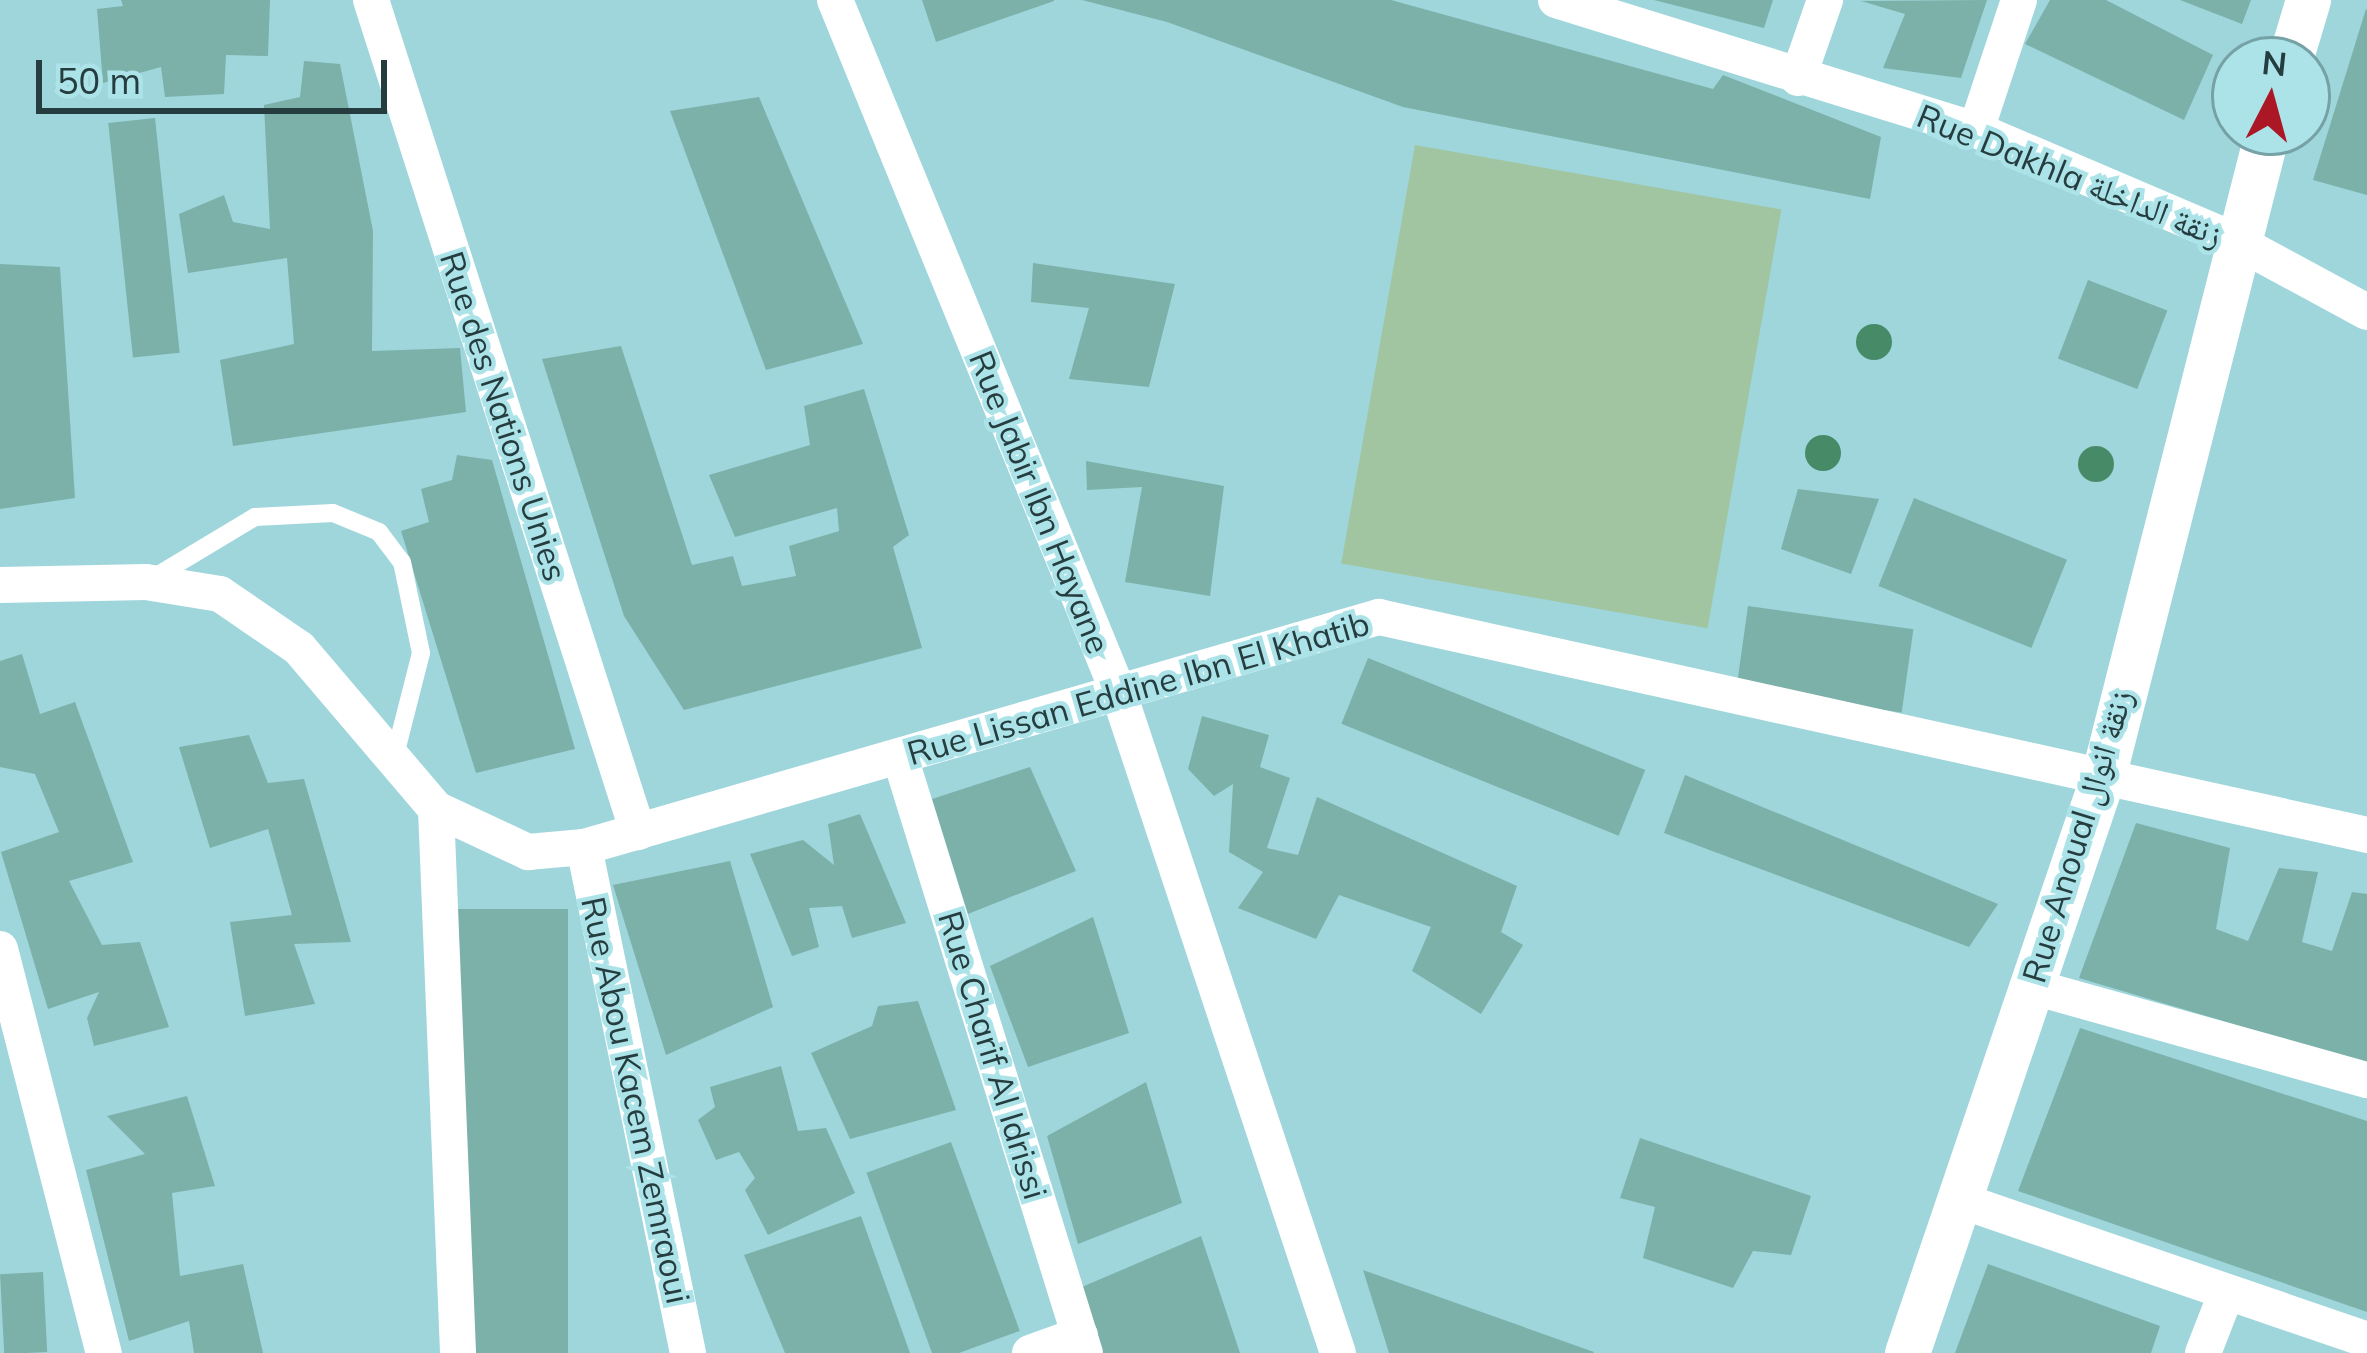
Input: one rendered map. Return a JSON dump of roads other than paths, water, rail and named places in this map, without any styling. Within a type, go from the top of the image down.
[{"type":"street","name":"Rue des Nations Unies","points":[[371,0],[638,832]]},
{"type":"street","name":"Rue Jabir Ibn Hayane","points":[[835,0],[1119,694],[1338,1353]]},
{"type":"street","name":"Rue Dakhla زنقة الداخلة","points":[[1556,0],[1605,8],[1798,78],[1976,130],[2234,240],[2367,312]]},
{"type":"street","points":[[1798,78],[1825,0]]},
{"type":"street","points":[[1976,130],[2019,0]]},
{"type":"street","points":[[2297,36],[2308,0]]},
{"type":"street","name":"Rue Anoual زنقة انوال","points":[[1907,1353],[2104,773],[2234,240],[2260,156]]},
{"type":"street","name":"Rue Lissan Eddine Ibn El Khatib","points":[[0,585],[146,582],[220,594],[284,638],[395,755],[436,809],[528,852],[584,847],[1379,617],[2104,773],[2367,835]]},
{"type":"street","name":"Rue Charif Al Idrissi","points":[[900,757],[1083,1344]]},
{"type":"street","points":[[436,809],[458,1353]]},
{"type":"street","name":"Rue Abou Kacem Zemraoui","points":[[584,847],[688,1353]]},
{"type":"street","points":[[0,949],[104,1353]]},
{"type":"street","points":[[2030,986],[2367,1080]]},
{"type":"street","points":[[1962,1201],[2367,1340]]},
{"type":"street","points":[[2203,1353],[2226,1294]]},
{"type":"street","points":[[1030,1353],[1083,1344]]},
{"type":"lane","points":[[146,582],[255,518],[333,513],[379,532],[402,562],[421,653],[395,755]]}]
